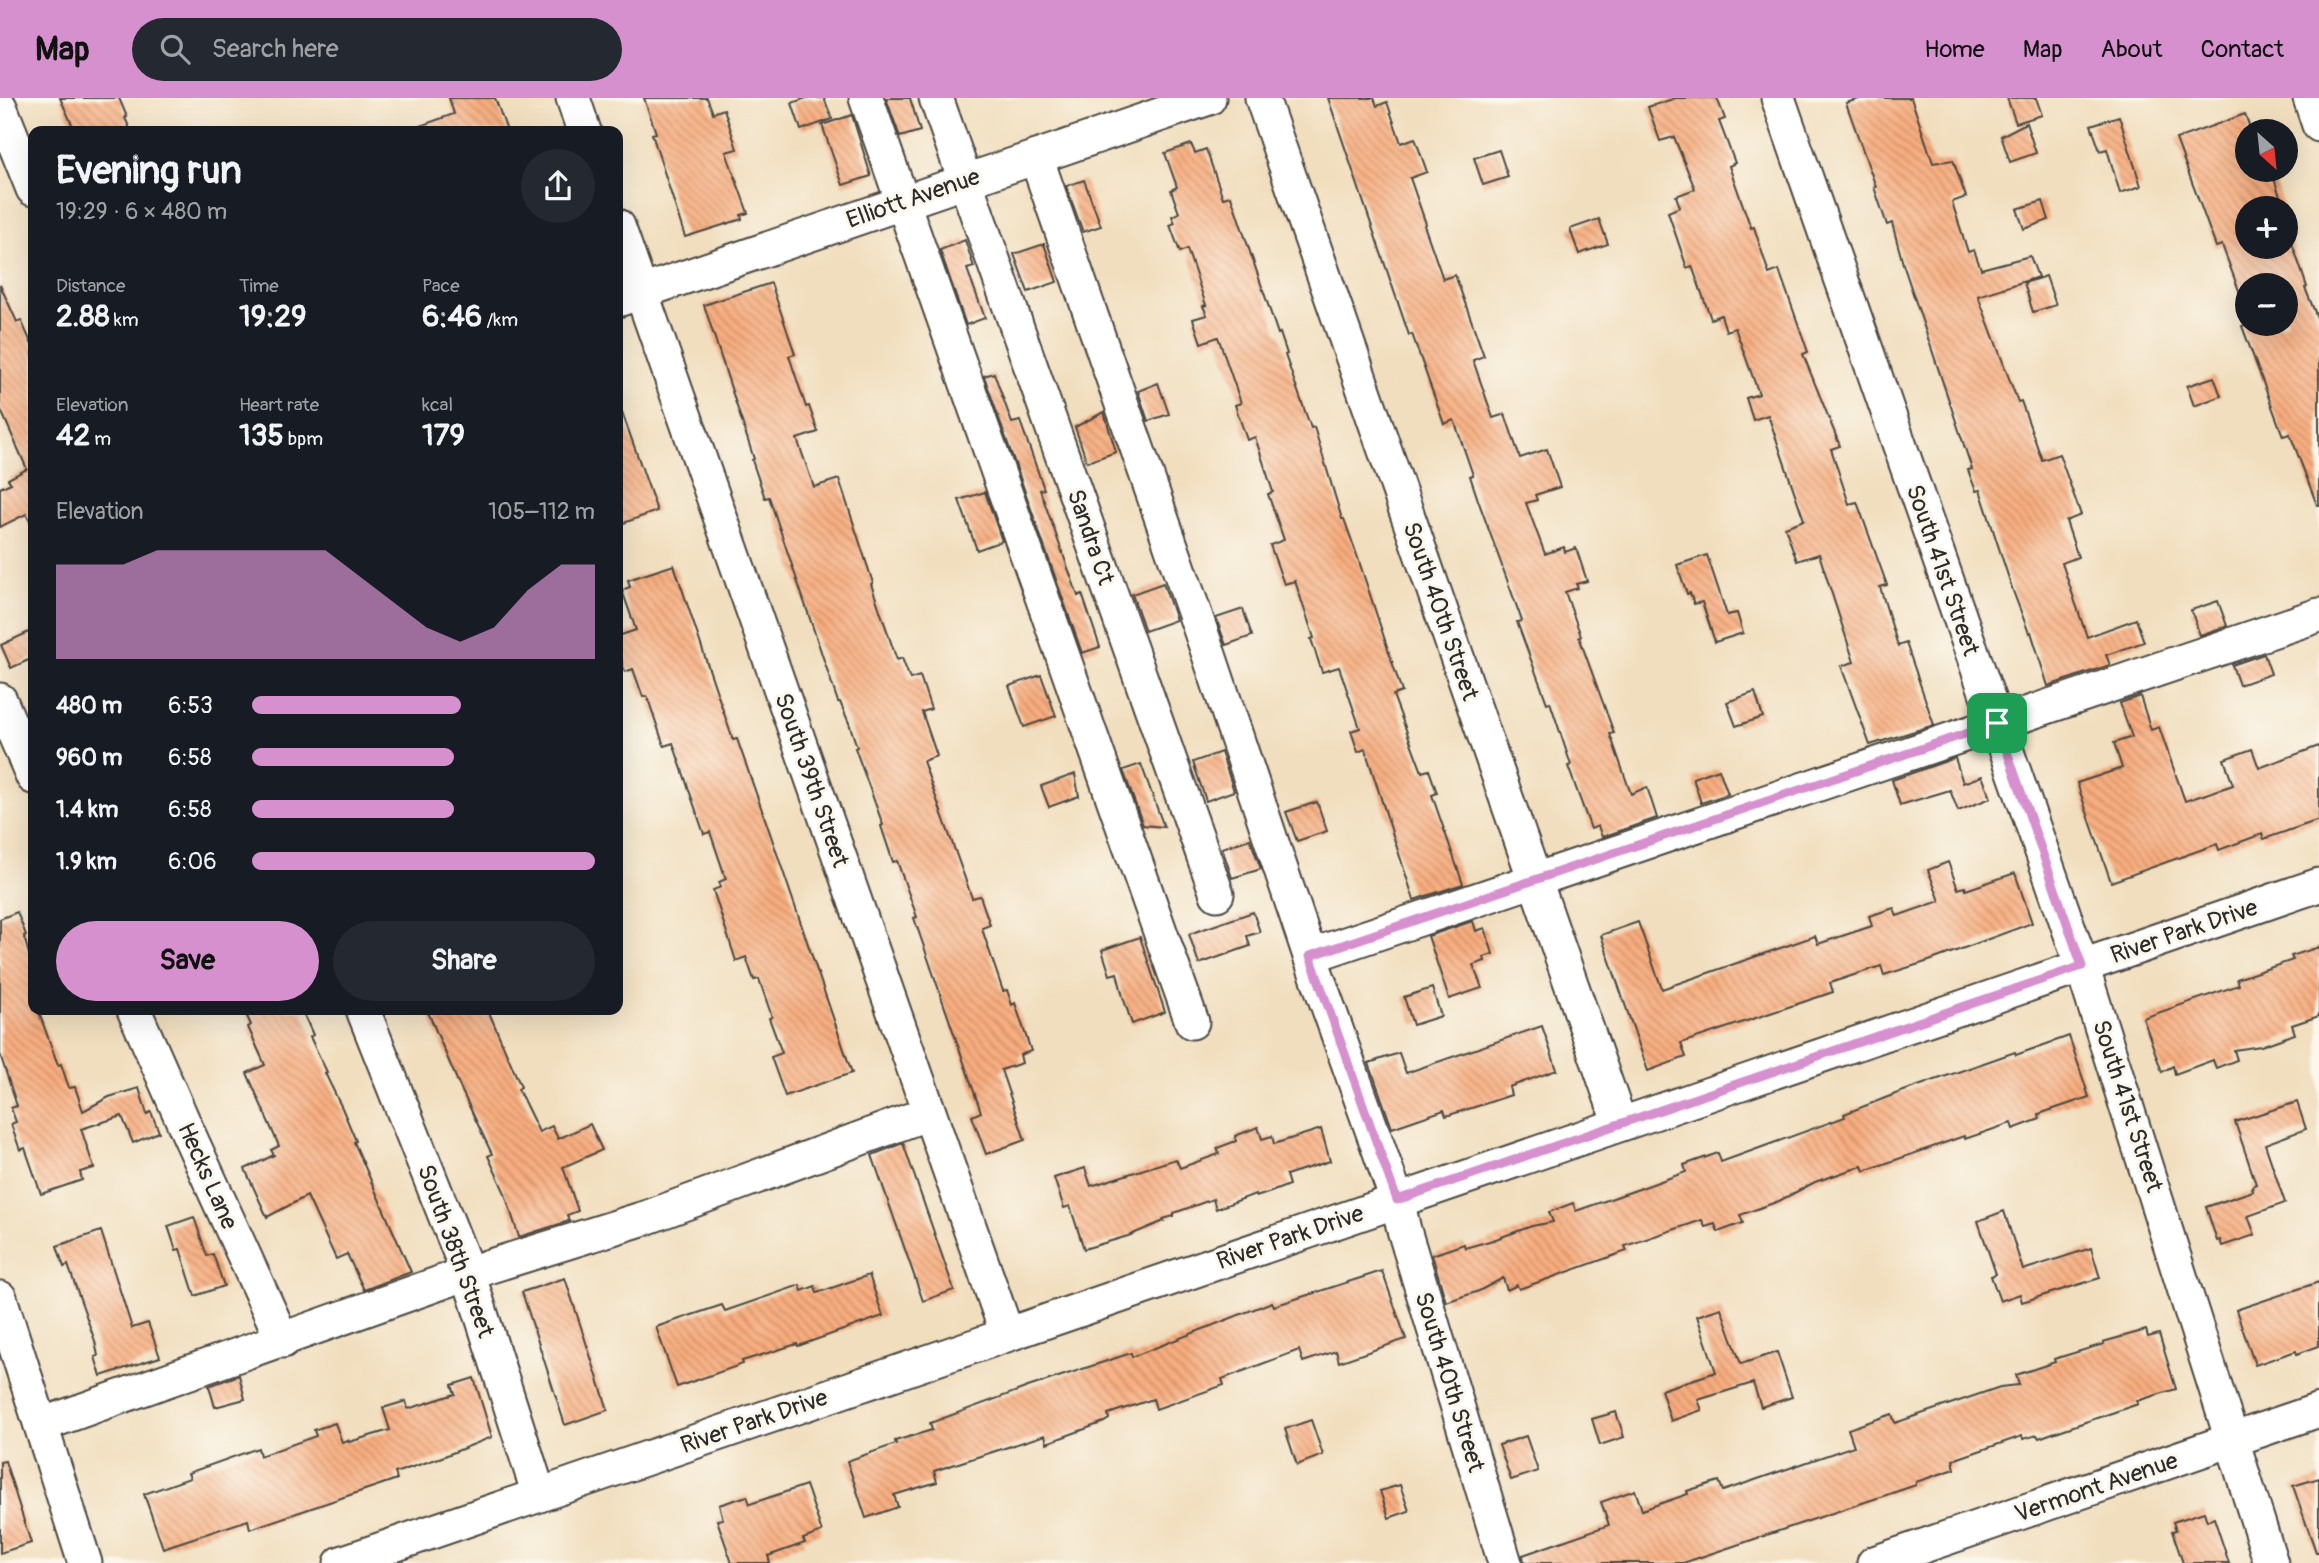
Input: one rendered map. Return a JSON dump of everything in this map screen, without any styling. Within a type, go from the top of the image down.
[{"type":"street","points":[[573,98],[582,126]]},
{"type":"street","points":[[866,98],[1192,1022]]},
{"type":"street","name":"Sandra Ct","points":[[936,98],[1217,894]]},
{"type":"street","name":"Elliott Avenue","points":[[629,296],[1209,98]]},
{"type":"street","name":"South 40th Street","points":[[1262,98],[1620,1124]]},
{"type":"street","name":"South 41st Street","points":[[1778,98],[2082,966],[2272,1563]]},
{"type":"street","points":[[2309,98],[2319,125]]},
{"type":"street","points":[[0,107],[28,177]]},
{"type":"street","name":"South 40th Street","points":[[1036,157],[1209,652],[1310,956],[1397,1200],[1505,1563]]},
{"type":"street","name":"South 39th Street","points":[[623,258],[629,296],[929,1113],[1007,1334]]},
{"type":"street","points":[[1310,956],[2319,615]]},
{"type":"street","points":[[0,701],[28,765]]},
{"type":"street","name":"River Park Drive","points":[[358,1560],[1007,1334],[2319,885]]},
{"type":"street","name":"Hecks Lane","points":[[136,1015],[283,1340]]},
{"type":"street","name":"South 38th Street","points":[[365,1015],[468,1273],[540,1495]]},
{"type":"street","points":[[41,1424],[468,1273],[648,1217],[929,1113]]},
{"type":"street","points":[[0,1298],[85,1563]]},
{"type":"street","name":"Vermont Avenue","points":[[1874,1563],[2319,1410]]},
{"type":"building","points":[[60,98],[119,98],[129,126],[73,126]]},
{"type":"building","points":[[449,98],[495,98],[505,126],[420,126],[454,114]]},
{"type":"building","points":[[644,98],[707,98],[713,113],[724,109],[737,149],[726,152],[748,213],[741,215],[742,219],[685,237],[652,134],[656,133]]},
{"type":"building","points":[[806,98],[824,98],[832,119],[801,130],[792,103]]},
{"type":"building","points":[[886,98],[910,98],[920,131],[900,137]]},
{"type":"building","points":[[1328,98],[1374,98],[1377,106],[1387,102],[1401,143],[1415,138],[1427,172],[1410,178],[1443,279],[1455,275],[1484,356],[1473,360],[1493,418],[1505,414],[1520,458],[1547,449],[1560,487],[1535,495],[1537,500],[1526,503],[1545,554],[1564,547],[1565,552],[1576,548],[1587,581],[1576,584],[1578,588],[1565,592],[1614,733],[1610,734],[1631,794],[1647,787],[1657,818],[1602,837],[1598,826],[1591,829],[1568,766],[1571,765],[1550,702],[1547,703],[1517,622],[1522,621],[1478,500],[1470,476],[1473,475],[1454,420],[1444,424],[1412,334],[1409,335]]},
{"type":"building","points":[[1676,98],[1717,98],[1725,119],[1719,121],[1735,163],[1729,166],[1751,228],[1754,227],[1769,274],[1779,270],[1808,352],[1803,354],[1840,446],[1831,449],[1849,504],[1857,502],[1887,585],[1880,587],[1898,646],[1906,643],[1934,725],[1870,745],[1841,666],[1854,662],[1819,554],[1797,561],[1785,527],[1804,520],[1768,415],[1753,420],[1746,398],[1759,394],[1735,328],[1726,331],[1721,315],[1711,319],[1692,266],[1687,268],[1668,212],[1680,207],[1676,196],[1695,189],[1674,137],[1660,141],[1648,107]]},
{"type":"building","points":[[1862,98],[1911,98],[1933,163],[1953,160],[1966,197],[1952,202],[1968,252],[1974,250],[1981,269],[2030,256],[2038,277],[1978,296],[2042,460],[2059,454],[2081,515],[2066,521],[2078,557],[2062,563],[2087,637],[2136,619],[2144,642],[2106,655],[2110,665],[2048,686],[1980,490],[1976,491],[1968,470],[1972,469],[1903,264],[1892,223],[1887,225],[1846,103]]},
{"type":"building","points":[[2007,98],[2036,98],[2042,115],[2016,123]]},
{"type":"building","points":[[2245,114],[2247,119],[2235,119],[2235,182],[2275,182],[2280,196],[2235,196],[2235,259],[2297,259],[2307,287],[2305,288],[2319,322],[2319,505],[2290,434],[2283,436],[2246,336],[2298,336],[2298,273],[2235,273],[2235,280],[2222,245],[2216,247],[2176,139]]},
{"type":"building","points":[[852,115],[871,176],[843,185],[822,125]]},
{"type":"building","points":[[2119,116],[2141,186],[2120,193],[2107,149],[2100,151],[2091,125]]},
{"type":"building","points":[[2026,123],[2036,153],[2010,162],[2001,136]]},
{"type":"building","points":[[1191,144],[1195,153],[1206,149],[1223,198],[1231,196],[1311,428],[1314,427],[1342,519],[1357,555],[1402,692],[1393,695],[1422,772],[1429,770],[1437,793],[1432,795],[1463,884],[1414,900],[1365,749],[1358,752],[1351,731],[1360,728],[1339,667],[1322,672],[1295,581],[1284,584],[1270,545],[1284,540],[1268,494],[1273,492],[1255,437],[1247,440],[1235,405],[1241,403],[1218,337],[1201,343],[1193,319],[1207,315],[1203,306],[1206,305],[1187,249],[1180,252],[1170,225],[1175,223],[1172,216],[1179,213],[1171,190],[1177,187],[1165,153]]},
{"type":"building","points":[[1499,150],[1508,177],[1483,185],[1474,158]]},
{"type":"building","points":[[1084,180],[1101,226],[1083,232],[1066,186]]},
{"type":"building","points":[[2043,201],[2049,220],[2024,229],[2017,209]]},
{"type":"building","points":[[1599,219],[1608,244],[1579,254],[1570,229]]},
{"type":"building","points":[[965,240],[974,267],[967,269],[985,318],[966,325],[940,250]]},
{"type":"building","points":[[1044,244],[1057,282],[1028,292],[1014,254]]},
{"type":"building","points":[[2046,276],[2056,305],[2033,312],[2024,283]]},
{"type":"building","points":[[771,283],[795,354],[789,356],[806,407],[809,406],[818,432],[797,439],[814,487],[839,479],[897,660],[902,658],[910,679],[920,676],[931,709],[922,712],[937,756],[923,761],[972,898],[980,896],[990,925],[982,928],[985,938],[1003,991],[1007,990],[1012,1005],[1015,1003],[1031,1051],[1020,1055],[1022,1063],[1001,1070],[1025,1140],[986,1154],[972,1116],[981,1112],[914,918],[917,917],[897,861],[893,862],[849,723],[838,702],[769,497],[765,498],[704,305]]},
{"type":"building","points":[[0,285],[17,322],[21,320],[28,336],[28,518],[26,514],[0,527],[0,488],[11,483],[8,479],[27,469],[0,408]]},
{"type":"building","points":[[994,373],[1012,423],[1020,421],[1044,489],[1040,490],[1078,596],[1082,594],[1100,647],[1082,653],[984,376]]},
{"type":"building","points":[[2214,377],[2221,396],[2194,406],[2187,386]]},
{"type":"building","points":[[1158,383],[1169,414],[1148,421],[1138,391]]},
{"type":"building","points":[[1104,412],[1116,452],[1087,462],[1075,427]]},
{"type":"building","points":[[623,415],[657,511],[623,523]]},
{"type":"building","points":[[985,492],[1002,541],[977,550],[959,500]]},
{"type":"building","points":[[1707,555],[1727,615],[1737,613],[1743,633],[1715,642],[1702,602],[1694,604],[1690,593],[1687,594],[1677,565]]},
{"type":"building","points":[[674,565],[733,740],[737,739],[852,1073],[785,1096],[771,1057],[782,1053],[759,979],[754,980],[746,957],[736,961],[713,890],[721,887],[719,882],[726,879],[710,832],[704,834],[673,743],[664,746],[647,696],[643,697],[633,669],[625,672],[623,666],[623,634],[636,630],[623,593],[623,590],[630,587],[628,580]]},
{"type":"building","points":[[1163,583],[1176,620],[1145,631],[1132,594]]},
{"type":"building","points":[[2218,601],[2227,626],[2200,635],[2191,610]]},
{"type":"building","points":[[1243,609],[1252,636],[1226,645],[1216,618]]},
{"type":"building","points":[[28,632],[28,660],[11,668],[1,645]]},
{"type":"building","points":[[2264,654],[2271,674],[2239,685],[2232,665]]},
{"type":"building","points":[[1041,675],[1056,716],[1024,727],[1009,686]]},
{"type":"building","points":[[1755,692],[1763,717],[1736,726],[1727,702]]},
{"type":"building","points":[[2140,696],[2151,730],[2159,727],[2185,801],[2233,785],[2224,759],[2252,749],[2259,768],[2319,746],[2319,820],[2264,839],[2262,834],[2219,850],[2217,844],[2111,882],[2077,783],[2122,768],[2114,743],[2132,737],[2120,703]]},
{"type":"building","points":[[1221,752],[1234,791],[1206,801],[1193,762]]},
{"type":"building","points":[[1955,758],[1963,783],[1982,776],[1991,798],[1958,811],[1950,790],[1900,805],[1892,780]]},
{"type":"building","points":[[1141,764],[1164,827],[1143,825],[1123,770]]},
{"type":"building","points":[[1719,769],[1728,794],[1701,803],[1693,778]]},
{"type":"building","points":[[1075,774],[1079,796],[1049,807],[1041,786]]},
{"type":"building","points":[[1317,802],[1327,831],[1297,841],[1286,812]]},
{"type":"building","points":[[1250,839],[1261,869],[1232,878],[1222,848]]},
{"type":"building","points":[[1948,862],[1958,889],[1965,887],[1966,890],[2015,873],[2032,923],[1884,975],[1881,966],[1830,983],[1833,992],[1681,1043],[1686,1057],[1648,1071],[1601,935],[1638,922],[1662,989],[1815,936],[1818,944],[1872,926],[1869,916],[1894,908],[1897,916],[1940,901],[1928,870]]},
{"type":"building","points":[[17,912],[26,935],[24,936],[28,951],[28,1015],[40,1015],[58,1065],[61,1064],[69,1088],[75,1087],[83,1111],[109,1097],[139,1088],[147,1114],[151,1112],[159,1132],[133,1143],[122,1116],[81,1129],[94,1168],[80,1172],[82,1180],[41,1194],[25,1148],[20,1150],[11,1124],[16,1122],[11,1108],[17,1106],[0,1054],[0,919]]},
{"type":"building","points":[[1253,912],[1260,932],[1247,936],[1250,946],[1199,964],[1189,934]]},
{"type":"building","points":[[1473,921],[1476,931],[1485,928],[1493,954],[1484,957],[1485,961],[1473,965],[1482,988],[1449,999],[1428,936]]},
{"type":"building","points":[[1140,937],[1165,1012],[1132,1024],[1117,973],[1110,975],[1102,950]]},
{"type":"building","points":[[2319,947],[2319,1016],[2292,1025],[2295,1034],[2261,1046],[2234,1050],[2237,1060],[2216,1068],[2213,1060],[2175,1074],[2173,1066],[2162,1072],[2143,1018],[2239,985],[2237,979],[2293,960],[2291,956]]},
{"type":"building","points":[[1432,988],[1441,1016],[1413,1025],[1404,997]]},
{"type":"building","points":[[246,1015],[304,1015],[313,1035],[310,1037],[411,1272],[364,1290],[347,1254],[336,1259],[307,1196],[267,1217],[245,1169],[274,1155],[271,1150],[279,1146],[247,1073],[265,1065],[248,1027],[251,1025]]},
{"type":"building","points":[[429,1015],[490,1015],[521,1087],[518,1089],[539,1132],[552,1126],[558,1139],[590,1124],[602,1150],[563,1167],[578,1211],[567,1215],[569,1221],[519,1237],[504,1191],[488,1156],[492,1154]]},
{"type":"building","points":[[1542,1026],[1557,1070],[1509,1087],[1511,1095],[1446,1116],[1444,1110],[1392,1128],[1369,1063],[1399,1053],[1406,1073]]},
{"type":"building","points":[[2069,1036],[2089,1097],[2039,1114],[2040,1119],[2013,1129],[2011,1123],[1965,1139],[1964,1136],[1864,1171],[1862,1166],[1815,1182],[1779,1201],[1740,1215],[1743,1223],[1718,1232],[1715,1224],[1705,1227],[1702,1220],[1625,1246],[1627,1251],[1519,1289],[1517,1285],[1507,1290],[1503,1278],[1479,1291],[1446,1302],[1432,1255],[1464,1244],[1465,1248],[1532,1226],[1553,1222],[1549,1212],[1573,1203],[1576,1211],[1686,1172],[1684,1165],[1718,1153],[1721,1162],[1845,1117],[1844,1114],[1898,1093]]},
{"type":"building","points":[[2297,1102],[2306,1129],[2265,1144],[2285,1203],[2248,1216],[2255,1235],[2222,1246],[2220,1240],[2217,1241],[2206,1207],[2253,1191],[2252,1186],[2256,1184],[2235,1122]]},
{"type":"building","points":[[1258,1127],[1262,1139],[1272,1136],[1274,1144],[1321,1129],[1330,1161],[1286,1175],[1289,1185],[1271,1192],[1256,1197],[1255,1194],[1216,1209],[1213,1199],[1174,1213],[1174,1216],[1163,1219],[1164,1221],[1128,1236],[1084,1249],[1070,1206],[1064,1208],[1054,1178],[1085,1168],[1091,1186],[1176,1159],[1180,1168],[1219,1154],[1217,1148],[1236,1141],[1235,1136]]},
{"type":"building","points":[[903,1143],[954,1290],[923,1301],[872,1155]]},
{"type":"building","points":[[2004,1211],[2023,1270],[2091,1248],[2100,1278],[2022,1302],[2020,1294],[2000,1301],[1991,1276],[1996,1274],[1978,1221]]},
{"type":"building","points":[[194,1217],[207,1256],[213,1254],[224,1286],[195,1296],[180,1249],[176,1250],[168,1226]]},
{"type":"building","points":[[101,1231],[132,1328],[148,1323],[160,1357],[101,1376],[95,1357],[98,1356],[95,1341],[68,1265],[64,1267],[57,1246]]},
{"type":"building","points":[[1382,1271],[1406,1339],[1339,1362],[1336,1351],[1303,1362],[1299,1350],[1222,1379],[1224,1385],[1156,1409],[1153,1399],[1108,1414],[1109,1419],[1104,1422],[1047,1443],[1045,1435],[934,1471],[937,1482],[894,1495],[898,1507],[866,1518],[847,1461],[896,1444],[895,1441],[932,1430],[930,1423],[1028,1387],[1131,1353],[1132,1357],[1272,1302],[1274,1306]]},
{"type":"building","points":[[869,1275],[883,1316],[798,1346],[797,1344],[742,1361],[743,1364],[677,1387],[656,1327],[722,1305],[725,1311],[800,1285],[802,1291],[815,1286],[817,1293]]},
{"type":"building","points":[[565,1278],[608,1410],[565,1425],[522,1292]]},
{"type":"building","points":[[2319,1282],[2319,1346],[2255,1365],[2236,1310]]},
{"type":"building","points":[[1721,1308],[1741,1364],[1777,1352],[1792,1397],[1761,1407],[1753,1383],[1698,1400],[1702,1410],[1671,1421],[1661,1390],[1716,1372],[1697,1316]]},
{"type":"building","points":[[2146,1330],[2148,1337],[2159,1334],[2176,1389],[2137,1401],[2138,1404],[2039,1438],[2037,1435],[2023,1439],[2022,1436],[1953,1460],[1955,1469],[1916,1482],[1916,1485],[1683,1563],[1524,1563],[1523,1555],[1609,1525],[1601,1502],[1635,1490],[1642,1510],[1719,1481],[1723,1491],[1854,1446],[1848,1429],[1892,1414],[1895,1423],[2000,1387],[2019,1385],[2016,1375],[2055,1362],[2054,1359],[2104,1344],[2103,1342]]},
{"type":"building","points":[[239,1375],[245,1399],[215,1407],[209,1386]]},
{"type":"building","points":[[474,1378],[492,1437],[395,1473],[397,1479],[250,1529],[248,1520],[163,1548],[144,1494],[190,1478],[188,1473],[258,1448],[260,1456],[316,1436],[314,1430],[335,1423],[342,1442],[390,1430],[383,1408],[406,1401],[408,1409],[455,1394],[452,1385]]},
{"type":"building","points":[[1616,1412],[1624,1437],[1600,1445],[1592,1419]]},
{"type":"building","points":[[1311,1420],[1323,1455],[1297,1465],[1285,1429]]},
{"type":"building","points":[[1526,1436],[1538,1471],[1511,1480],[1499,1445]]},
{"type":"building","points":[[5,1461],[31,1543],[0,1553],[0,1462]]},
{"type":"building","points":[[2319,1478],[2319,1552],[2316,1552],[2293,1486]]},
{"type":"building","points":[[806,1485],[822,1532],[803,1539],[805,1543],[768,1556],[770,1563],[732,1563],[717,1520],[723,1519],[719,1505],[747,1496],[750,1504]]},
{"type":"building","points":[[1400,1485],[1409,1511],[1389,1518],[1380,1491]]},
{"type":"building","points":[[2204,1512],[2207,1521],[2214,1518],[2229,1563],[2183,1563],[2172,1531],[2176,1530],[2173,1522]]},
{"type":"route","points":[[1997,723],[2082,966],[1397,1200],[1310,956],[1997,723]]}]
